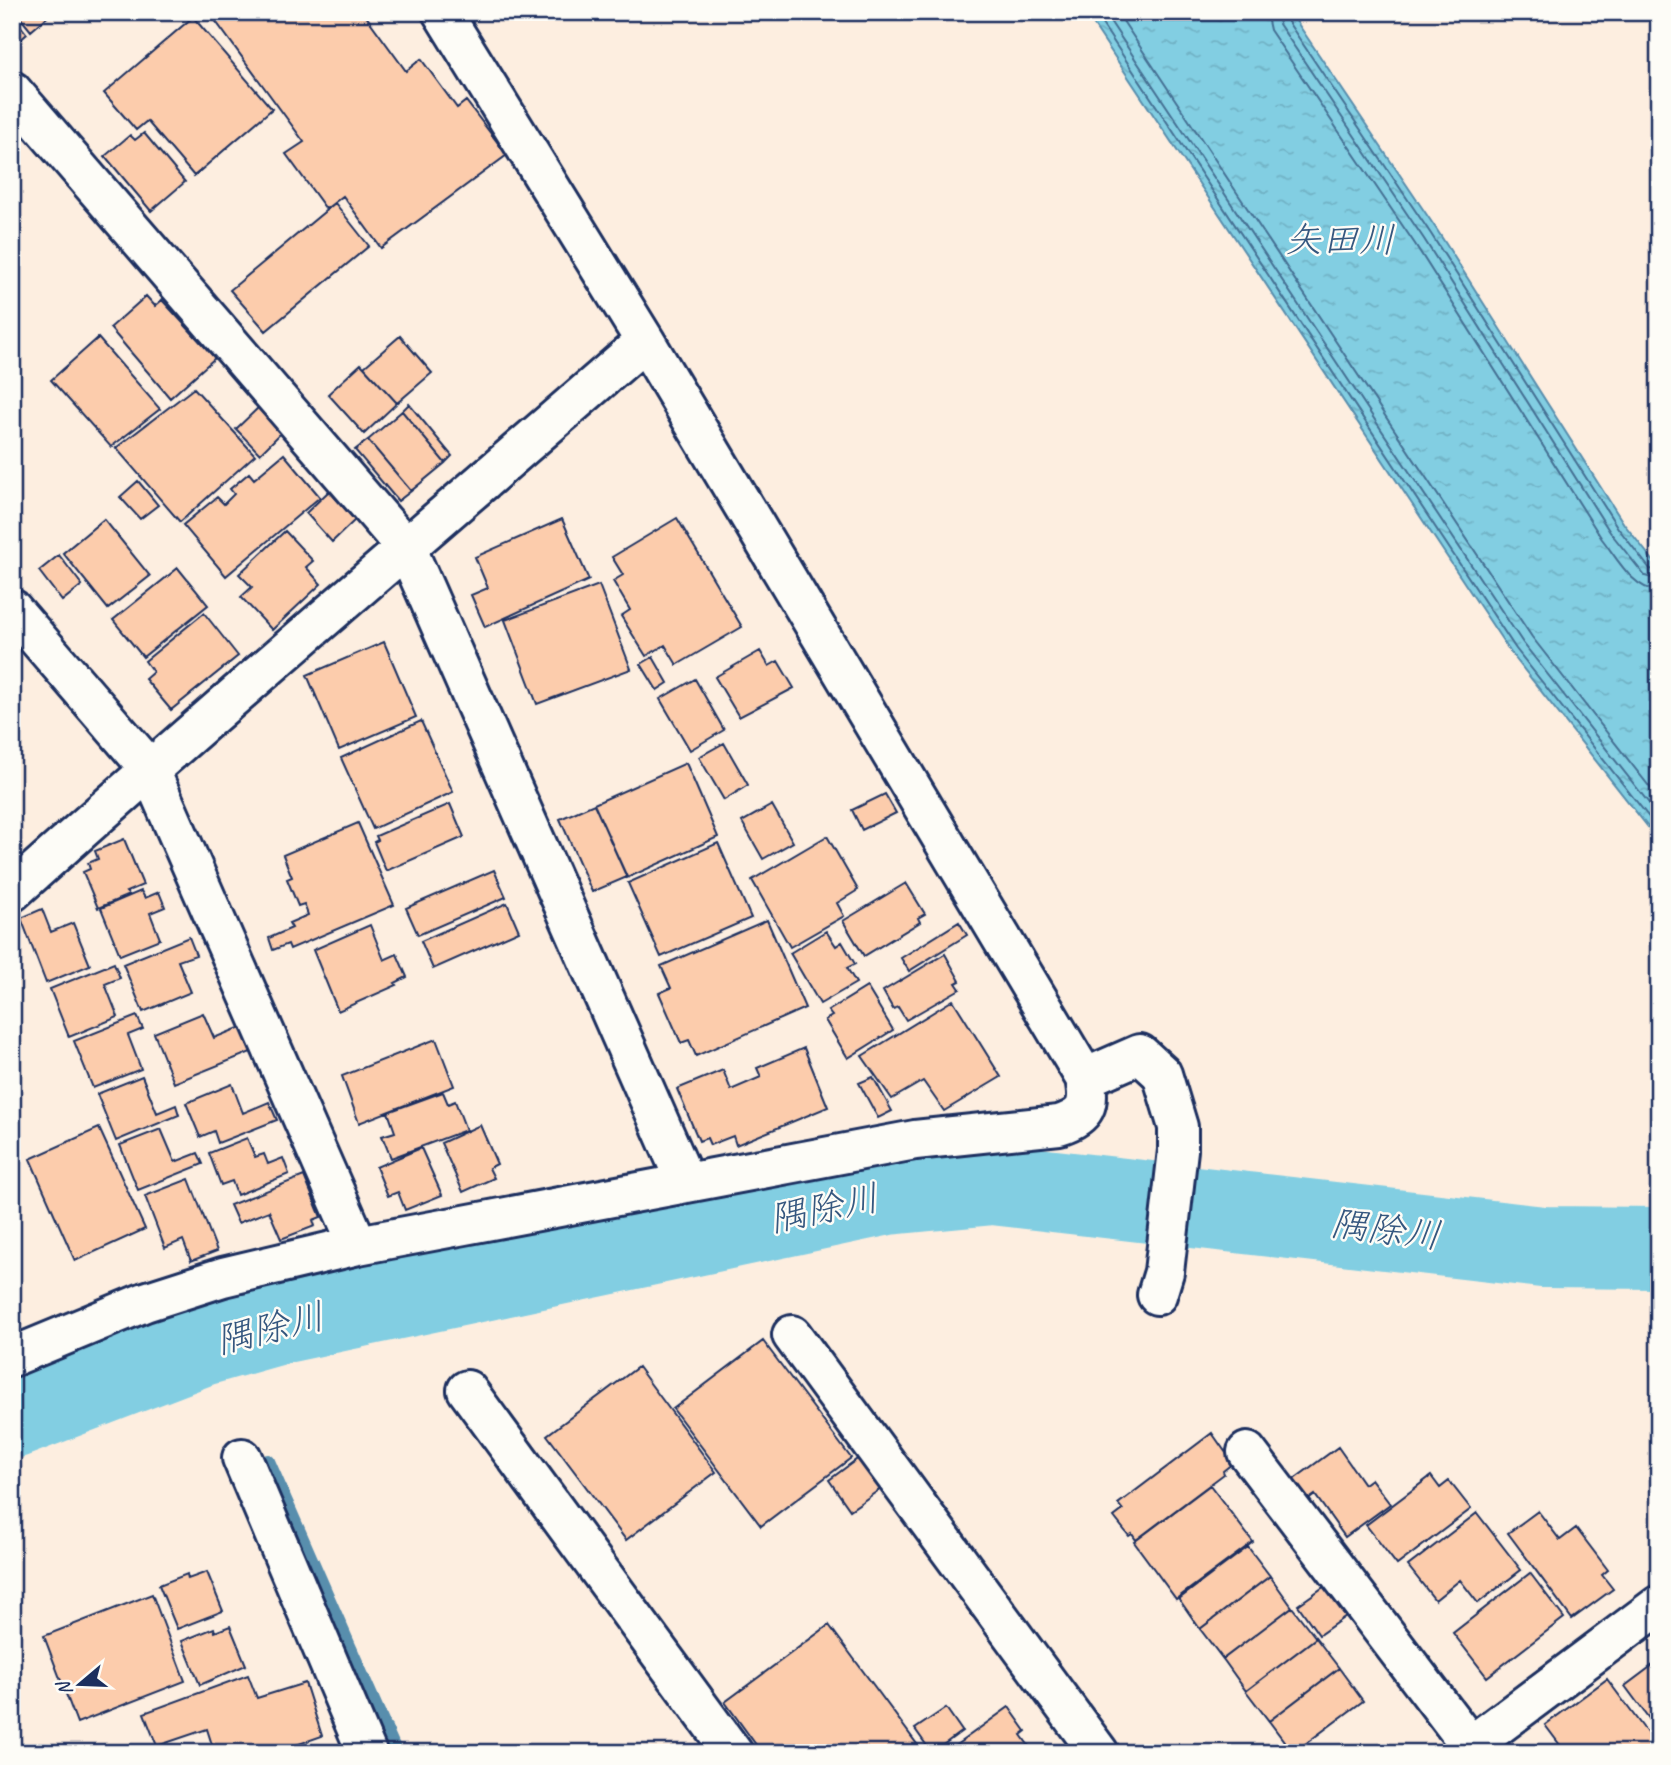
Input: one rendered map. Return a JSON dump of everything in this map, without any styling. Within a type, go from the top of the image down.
[{"type":"street","points":[[12,1357],[145,1303],[223,1277],[358,1245],[915,1140],[1059,1125],[1074,1120],[1085,1109],[1088,1095],[1085,1078],[645,341],[442,12]]},
{"type":"street","points":[[12,91],[407,549],[686,1183]]},
{"type":"street","points":[[12,892],[149,768],[407,549],[645,341]]},
{"type":"street","points":[[12,609],[149,768],[358,1245]]},
{"type":"street","points":[[1085,1078],[1140,1054],[1162,1074],[1177,1120],[1178,1150],[1160,1284]]},
{"type":"street","points":[[792,1335],[1100,1753]]},
{"type":"street","points":[[467,1390],[733,1753]]},
{"type":"street","points":[[1247,1452],[1469,1750],[1659,1605]]},
{"type":"street","points":[[242,1458],[367,1753]]},
{"type":"water","name":"矢田川","points":[[1085,12],[1290,12],[1437,230],[1624,524],[1659,568],[1659,841],[1511,653]]},
{"type":"building","points":[[22,12],[53,12],[31,31],[18,15]]},
{"type":"building","points":[[209,12],[363,12],[406,71],[421,59],[457,108],[466,101],[507,155],[381,248],[343,196],[326,209],[286,154],[304,142]]},
{"type":"building","points":[[12,15],[27,34],[12,47]]},
{"type":"building","points":[[193,17],[272,109],[194,176],[147,121],[136,130],[104,93]]},
{"type":"building","points":[[144,133],[185,182],[151,211],[105,156],[130,135],[135,140]]},
{"type":"building","points":[[335,203],[369,246],[266,331],[230,290]]},
{"type":"building","points":[[146,296],[155,306],[162,300],[215,358],[170,398],[110,328]]},
{"type":"building","points":[[400,336],[432,373],[397,403],[364,367]]},
{"type":"building","points":[[98,338],[160,409],[111,447],[51,380]]},
{"type":"building","points":[[361,364],[397,403],[364,434],[328,394]]},
{"type":"building","points":[[194,388],[255,455],[180,522],[116,448]]},
{"type":"building","points":[[409,404],[452,456],[445,463],[402,411]]},
{"type":"building","points":[[258,408],[281,433],[260,454],[236,429]]},
{"type":"building","points":[[402,411],[445,463],[411,491],[368,440]]},
{"type":"building","points":[[368,440],[411,491],[398,501],[355,450]]},
{"type":"building","points":[[284,454],[320,497],[226,576],[183,525],[217,497],[224,504],[234,494],[230,489],[249,473],[254,479]]},
{"type":"building","points":[[138,481],[158,505],[140,519],[120,497]]},
{"type":"building","points":[[329,491],[355,520],[332,542],[306,513]]},
{"type":"building","points":[[677,518],[742,627],[677,665],[665,645],[646,656],[621,616],[630,610],[613,581],[623,575],[612,557]]},
{"type":"building","points":[[104,519],[150,576],[108,609],[63,553]]},
{"type":"building","points":[[562,519],[589,580],[485,627],[471,595],[488,588],[475,557]]},
{"type":"building","points":[[285,531],[313,561],[306,567],[321,584],[272,630],[241,597],[252,587],[239,574]]},
{"type":"building","points":[[59,555],[82,585],[62,601],[39,571]]},
{"type":"building","points":[[178,568],[208,605],[143,657],[113,620]]},
{"type":"building","points":[[599,585],[631,669],[537,704],[505,620]]},
{"type":"building","points":[[204,613],[238,656],[171,710],[145,679],[153,672],[145,661]]},
{"type":"building","points":[[384,642],[416,717],[339,750],[307,675]]},
{"type":"building","points":[[760,651],[769,666],[778,661],[794,688],[739,717],[715,677]]},
{"type":"building","points":[[653,657],[668,683],[657,690],[641,664]]},
{"type":"building","points":[[695,679],[724,730],[690,750],[660,699]]},
{"type":"building","points":[[421,721],[453,792],[373,829],[341,758]]},
{"type":"building","points":[[724,743],[748,785],[724,800],[699,757]]},
{"type":"building","points":[[686,763],[718,837],[627,878],[594,804]]},
{"type":"building","points":[[885,794],[896,813],[862,830],[852,810]]},
{"type":"building","points":[[450,804],[464,837],[386,871],[374,842],[378,840],[376,836]]},
{"type":"building","points":[[594,804],[627,877],[592,892],[560,819]]},
{"type":"building","points":[[772,805],[793,842],[763,859],[742,822]]},
{"type":"building","points":[[358,823],[394,905],[290,949],[288,944],[273,950],[269,938],[292,928],[289,923],[308,915],[304,904],[298,906],[287,879],[292,877],[283,855]]},
{"type":"building","points":[[827,836],[858,890],[837,903],[844,916],[790,947],[752,880]]},
{"type":"building","points":[[124,839],[143,885],[126,892],[129,895],[98,908],[83,872],[90,869],[88,863],[98,859],[95,851]]},
{"type":"building","points":[[718,843],[751,918],[661,957],[628,883]]},
{"type":"building","points":[[494,870],[506,897],[418,935],[406,908]]},
{"type":"building","points":[[906,883],[925,914],[918,918],[920,922],[864,956],[843,921]]},
{"type":"building","points":[[141,891],[145,898],[159,892],[165,907],[150,913],[160,939],[120,955],[101,908]]},
{"type":"building","points":[[507,903],[519,931],[433,969],[421,941]]},
{"type":"building","points":[[42,909],[51,932],[73,923],[90,965],[46,983],[21,918]]},
{"type":"building","points":[[767,920],[805,1008],[696,1056],[689,1040],[681,1043],[659,993],[671,988],[661,966]]},
{"type":"building","points":[[959,922],[967,935],[909,971],[901,958]]},
{"type":"building","points":[[370,925],[384,960],[397,954],[407,977],[395,983],[397,985],[338,1011],[313,950]]},
{"type":"building","points":[[826,931],[836,946],[842,942],[855,964],[847,968],[856,983],[820,1004],[790,953]]},
{"type":"building","points":[[189,937],[196,955],[178,961],[191,992],[143,1012],[123,964]]},
{"type":"building","points":[[945,954],[960,981],[956,983],[960,989],[906,1020],[898,1007],[893,1009],[883,991]]},
{"type":"building","points":[[114,963],[120,978],[105,984],[118,1017],[69,1037],[50,989]]},
{"type":"building","points":[[867,987],[893,1030],[848,1058],[825,1020],[832,1016],[828,1011]]},
{"type":"building","points":[[953,1000],[1001,1077],[944,1111],[923,1081],[892,1099],[862,1056]]},
{"type":"building","points":[[203,1013],[214,1038],[241,1027],[251,1052],[174,1083],[154,1033]]},
{"type":"building","points":[[137,1016],[143,1029],[128,1035],[141,1069],[93,1088],[74,1041]]},
{"type":"building","points":[[436,1039],[454,1086],[359,1123],[342,1076]]},
{"type":"building","points":[[804,1048],[828,1107],[736,1145],[733,1136],[710,1145],[707,1138],[699,1141],[677,1089],[723,1070],[731,1090],[761,1077],[757,1068]]},
{"type":"building","points":[[142,1076],[157,1113],[176,1105],[179,1115],[116,1141],[97,1094]]},
{"type":"building","points":[[873,1077],[892,1111],[878,1118],[859,1083]]},
{"type":"building","points":[[232,1084],[243,1113],[269,1102],[277,1120],[218,1143],[214,1131],[200,1137],[186,1103]]},
{"type":"building","points":[[443,1092],[448,1104],[455,1101],[466,1130],[391,1158],[382,1136],[395,1132],[388,1112]]},
{"type":"building","points":[[480,1125],[497,1164],[489,1168],[494,1178],[463,1192],[441,1143]]},
{"type":"building","points":[[99,1128],[145,1229],[75,1261],[30,1159]]},
{"type":"building","points":[[161,1129],[175,1162],[198,1153],[203,1164],[138,1190],[120,1145]]},
{"type":"building","points":[[247,1138],[255,1157],[264,1154],[268,1164],[283,1158],[289,1174],[237,1195],[232,1181],[221,1185],[209,1153]]},
{"type":"building","points":[[421,1148],[442,1195],[405,1210],[398,1192],[388,1196],[376,1167]]},
{"type":"building","points":[[304,1176],[321,1217],[313,1220],[315,1226],[281,1239],[269,1211],[238,1223],[230,1205]]},
{"type":"building","points":[[189,1179],[217,1251],[191,1261],[183,1240],[165,1248],[145,1196]]},
{"type":"building","points":[[763,1341],[851,1458],[761,1526],[673,1409]]},
{"type":"building","points":[[638,1367],[716,1472],[626,1540],[547,1435]]},
{"type":"building","points":[[1212,1433],[1233,1463],[1223,1471],[1224,1474],[1136,1540],[1132,1534],[1129,1536],[1114,1517],[1123,1510],[1118,1504]]},
{"type":"building","points":[[1338,1447],[1364,1484],[1371,1479],[1390,1504],[1345,1537],[1315,1495],[1308,1500],[1293,1480]]},
{"type":"building","points":[[860,1457],[882,1488],[850,1510],[829,1480]]},
{"type":"building","points":[[1431,1476],[1440,1488],[1449,1481],[1471,1509],[1397,1565],[1366,1525]]},
{"type":"building","points":[[1210,1485],[1253,1542],[1176,1599],[1134,1542]]},
{"type":"building","points":[[1538,1511],[1560,1540],[1576,1528],[1608,1570],[1602,1575],[1613,1589],[1572,1619],[1508,1533]]},
{"type":"building","points":[[1477,1513],[1521,1570],[1478,1603],[1460,1580],[1435,1600],[1408,1566]]},
{"type":"building","points":[[1248,1547],[1270,1576],[1200,1629],[1179,1599]]},
{"type":"building","points":[[207,1572],[223,1611],[177,1629],[159,1585],[187,1574],[188,1579]]},
{"type":"building","points":[[1530,1573],[1564,1618],[1487,1677],[1453,1633]]},
{"type":"building","points":[[1270,1576],[1292,1607],[1223,1659],[1200,1629]]},
{"type":"building","points":[[1325,1586],[1346,1616],[1319,1635],[1298,1605]]},
{"type":"building","points":[[152,1594],[185,1681],[77,1723],[44,1636]]},
{"type":"building","points":[[1292,1607],[1316,1638],[1246,1691],[1223,1659]]},
{"type":"building","points":[[829,1625],[922,1751],[920,1753],[762,1753],[725,1702]]},
{"type":"building","points":[[230,1626],[246,1665],[200,1685],[182,1641],[214,1628],[215,1632]]},
{"type":"building","points":[[1316,1638],[1339,1668],[1269,1721],[1246,1691]]},
{"type":"building","points":[[1657,1662],[1659,1665],[1659,1732],[1625,1686]]},
{"type":"building","points":[[1339,1668],[1363,1701],[1293,1753],[1269,1721]]},
{"type":"building","points":[[248,1675],[257,1698],[305,1683],[322,1736],[279,1753],[207,1753],[214,1751],[207,1729],[157,1746],[144,1713]]},
{"type":"building","points":[[1607,1679],[1659,1749],[1659,1753],[1566,1753],[1545,1725]]},
{"type":"building","points":[[1009,1707],[1026,1731],[1021,1735],[1029,1746],[1019,1753],[945,1753]]},
{"type":"building","points":[[946,1708],[962,1731],[932,1753],[915,1729]]},
{"type":"waterway","name":"隅除川","points":[[12,1418],[202,1345],[280,1323],[888,1194],[993,1184],[1543,1247],[1659,1248]]},
{"type":"waterway","points":[[268,1461],[396,1753]]}]
